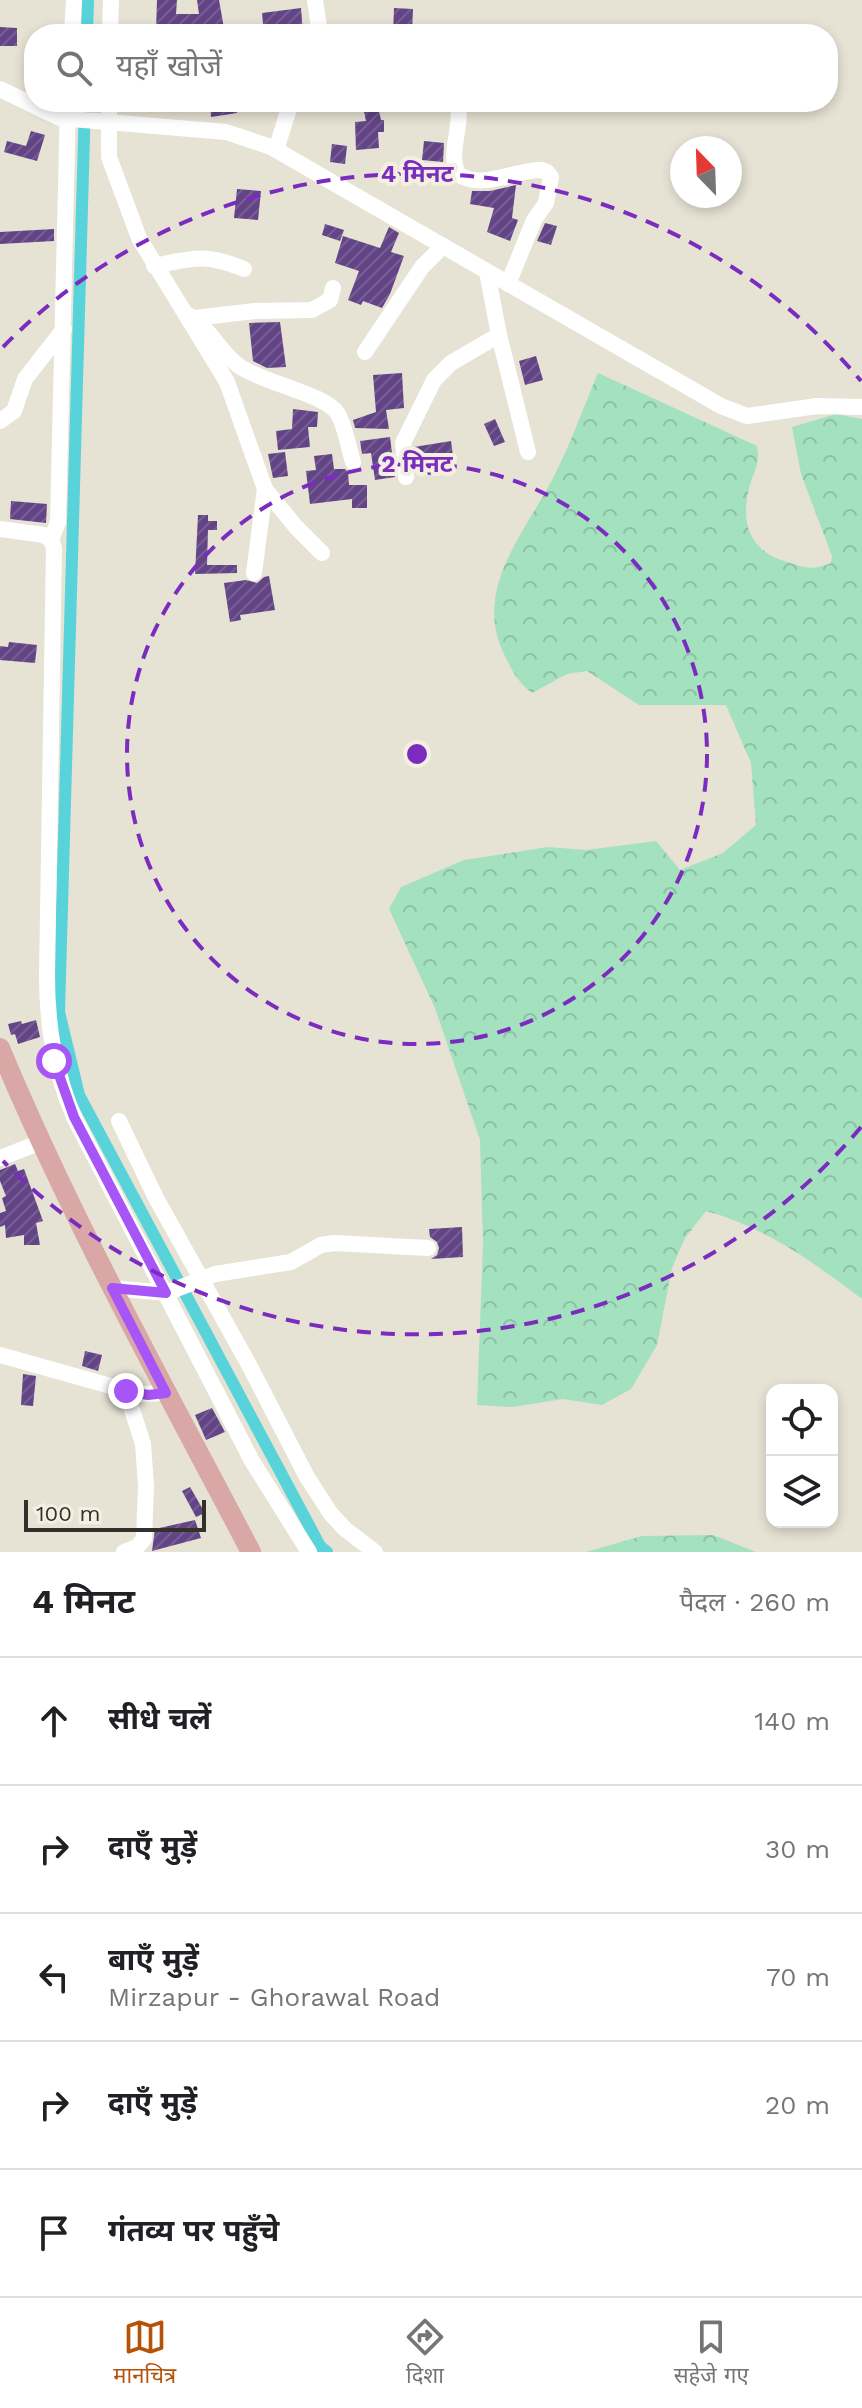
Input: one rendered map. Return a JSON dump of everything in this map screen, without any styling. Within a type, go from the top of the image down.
[{"type":"main road","points":[[0,1048],[9,1091],[41,1142],[112,1288],[251,1552]]},
{"type":"street","points":[[73,24],[74,0]]},
{"type":"street","points":[[110,24],[111,0]]},
{"type":"street","points":[[315,0],[319,24]]},
{"type":"street","points":[[0,89],[24,101]]},
{"type":"street","points":[[44,112],[54,117],[71,114],[102,122],[226,132],[276,150],[721,406],[747,416],[817,406],[862,407]]},
{"type":"street","points":[[106,112],[102,122],[109,157],[139,238],[227,382],[265,489],[322,553]]},
{"type":"street","points":[[276,150],[288,112]]},
{"type":"street","points":[[458,112],[454,165],[458,174],[470,179],[496,179],[542,170],[551,177],[546,203],[534,220],[508,284]]},
{"type":"street","points":[[71,114],[58,522],[51,540],[55,558],[47,1015],[54,1061],[74,1117],[169,1292],[252,1461],[309,1552]]},
{"type":"street","points":[[365,352],[416,276],[443,246]]},
{"type":"street","points":[[154,266],[208,258],[220,259],[244,269]]},
{"type":"street","points":[[487,272],[528,452]]},
{"type":"street","points":[[188,314],[312,310],[330,300],[333,288]]},
{"type":"street","points":[[188,314],[241,368],[280,387],[326,402],[333,408],[339,417],[353,462]]},
{"type":"street","points":[[0,421],[14,411],[25,379],[64,329]]},
{"type":"street","points":[[406,477],[403,443],[434,380],[451,363],[499,335]]},
{"type":"street","points":[[254,573],[265,489]]},
{"type":"street","points":[[0,529],[44,535],[51,540]]},
{"type":"street","points":[[119,1121],[197,1280],[248,1363],[318,1497],[345,1529],[375,1552]]},
{"type":"street","points":[[0,1158],[41,1142]]},
{"type":"street","points":[[112,1288],[169,1292],[197,1280],[291,1262],[321,1245],[334,1243],[428,1248]]},
{"type":"street","points":[[0,1355],[126,1391],[148,1395],[166,1393]]},
{"type":"street","points":[[124,1552],[137,1547],[144,1539],[146,1486],[143,1444],[126,1391]]},
{"type":"green space","points":[[598,373],[757,446],[757,464],[746,505],[751,536],[773,557],[803,567],[813,568],[831,563],[832,556],[801,474],[792,427],[836,414],[862,419],[862,1299],[807,1259],[768,1236],[706,1211],[685,1238],[672,1268],[657,1345],[631,1389],[602,1405],[563,1399],[512,1407],[477,1405],[483,1244],[480,1140],[435,1008],[389,909],[401,887],[464,860],[548,847],[586,850],[656,841],[680,870],[723,853],[756,825],[751,763],[726,705],[639,705],[587,671],[567,674],[532,693],[519,680],[504,654],[496,630],[494,608],[498,585],[516,542],[559,467]]},
{"type":"green space","points":[[713,1535],[756,1552],[586,1552],[642,1536]]},
{"type":"building","points":[[157,0],[177,0],[176,14],[199,14],[197,0],[219,0],[223,24],[156,24]]},
{"type":"building","points":[[301,8],[302,24],[263,24],[262,13]]},
{"type":"building","points":[[394,8],[413,9],[412,24],[393,24]]},
{"type":"building","points":[[0,27],[17,28],[17,46],[0,46]]},
{"type":"building","points":[[211,112],[237,113],[211,117]]},
{"type":"building","points":[[364,112],[379,112],[381,120],[384,120],[384,132],[378,132],[379,148],[356,150],[355,122],[366,121]]},
{"type":"building","points":[[31,131],[45,135],[37,161],[4,152],[7,141],[26,146]]},
{"type":"building","points":[[424,141],[444,143],[443,162],[422,160]]},
{"type":"building","points":[[332,144],[347,146],[345,164],[330,162]]},
{"type":"building","points":[[516,185],[512,218],[518,220],[510,241],[487,232],[494,208],[470,204],[472,191],[490,191]]},
{"type":"building","points":[[237,189],[261,191],[258,220],[234,218]]},
{"type":"building","points":[[545,223],[557,226],[551,245],[537,241]]},
{"type":"building","points":[[325,224],[344,230],[340,241],[322,235]]},
{"type":"building","points":[[389,227],[399,233],[391,252],[404,256],[390,294],[382,308],[363,301],[361,305],[348,300],[359,271],[335,263],[343,236],[380,248]]},
{"type":"building","points":[[54,229],[54,241],[0,244],[0,232]]},
{"type":"building","points":[[280,322],[286,367],[267,368],[253,361],[249,323]]},
{"type":"building","points":[[536,356],[543,380],[525,385],[519,361]]},
{"type":"building","points":[[402,373],[404,408],[386,410],[389,429],[355,428],[353,420],[376,412],[373,375]]},
{"type":"building","points":[[293,409],[318,412],[317,427],[308,427],[310,447],[278,450],[276,431],[292,429]]},
{"type":"building","points":[[495,419],[505,442],[494,446],[484,424]]},
{"type":"building","points":[[390,437],[395,477],[375,480],[371,453],[362,454],[360,441]]},
{"type":"building","points":[[451,441],[455,471],[428,475],[427,472],[417,473],[414,447]]},
{"type":"building","points":[[285,452],[288,476],[273,478],[268,454]]},
{"type":"building","points":[[332,454],[334,469],[348,472],[349,485],[367,485],[367,508],[352,508],[352,499],[310,504],[306,471],[316,470],[314,456]]},
{"type":"building","points":[[11,501],[47,504],[46,523],[10,519]]},
{"type":"building","points":[[198,515],[208,515],[208,521],[217,521],[217,530],[208,530],[207,565],[237,565],[237,573],[195,574]]},
{"type":"building","points":[[269,576],[275,610],[240,615],[241,620],[230,622],[224,583],[246,580],[257,583]]},
{"type":"building","points":[[9,642],[37,645],[35,663],[0,660],[0,646],[8,647]]},
{"type":"building","points":[[36,1020],[40,1037],[18,1044],[8,1024]]},
{"type":"building","points":[[15,1164],[18,1171],[24,1169],[43,1221],[36,1223],[40,1245],[24,1245],[24,1235],[6,1238],[5,1225],[0,1227],[0,1213],[6,1211],[2,1198],[6,1196],[0,1181],[0,1170]]},
{"type":"building","points":[[462,1227],[463,1257],[431,1259],[437,1255],[439,1248],[430,1237],[429,1229]]},
{"type":"building","points":[[85,1351],[102,1355],[98,1371],[82,1366]]},
{"type":"building","points":[[23,1374],[36,1376],[33,1406],[21,1405]]},
{"type":"building","points":[[212,1408],[225,1432],[206,1440],[195,1415]]},
{"type":"building","points":[[190,1487],[205,1513],[196,1517],[182,1491]]},
{"type":"building","points":[[195,1520],[201,1538],[152,1551],[155,1529]]},
{"type":"waterway","points":[[87,24],[88,0]]},
{"type":"waterway","points":[[85,112],[59,1012],[79,1095],[320,1546],[327,1552]]},
{"type":"route","points":[[54,1061],[74,1117],[166,1293],[112,1288],[166,1393],[148,1395],[126,1391]]}]
